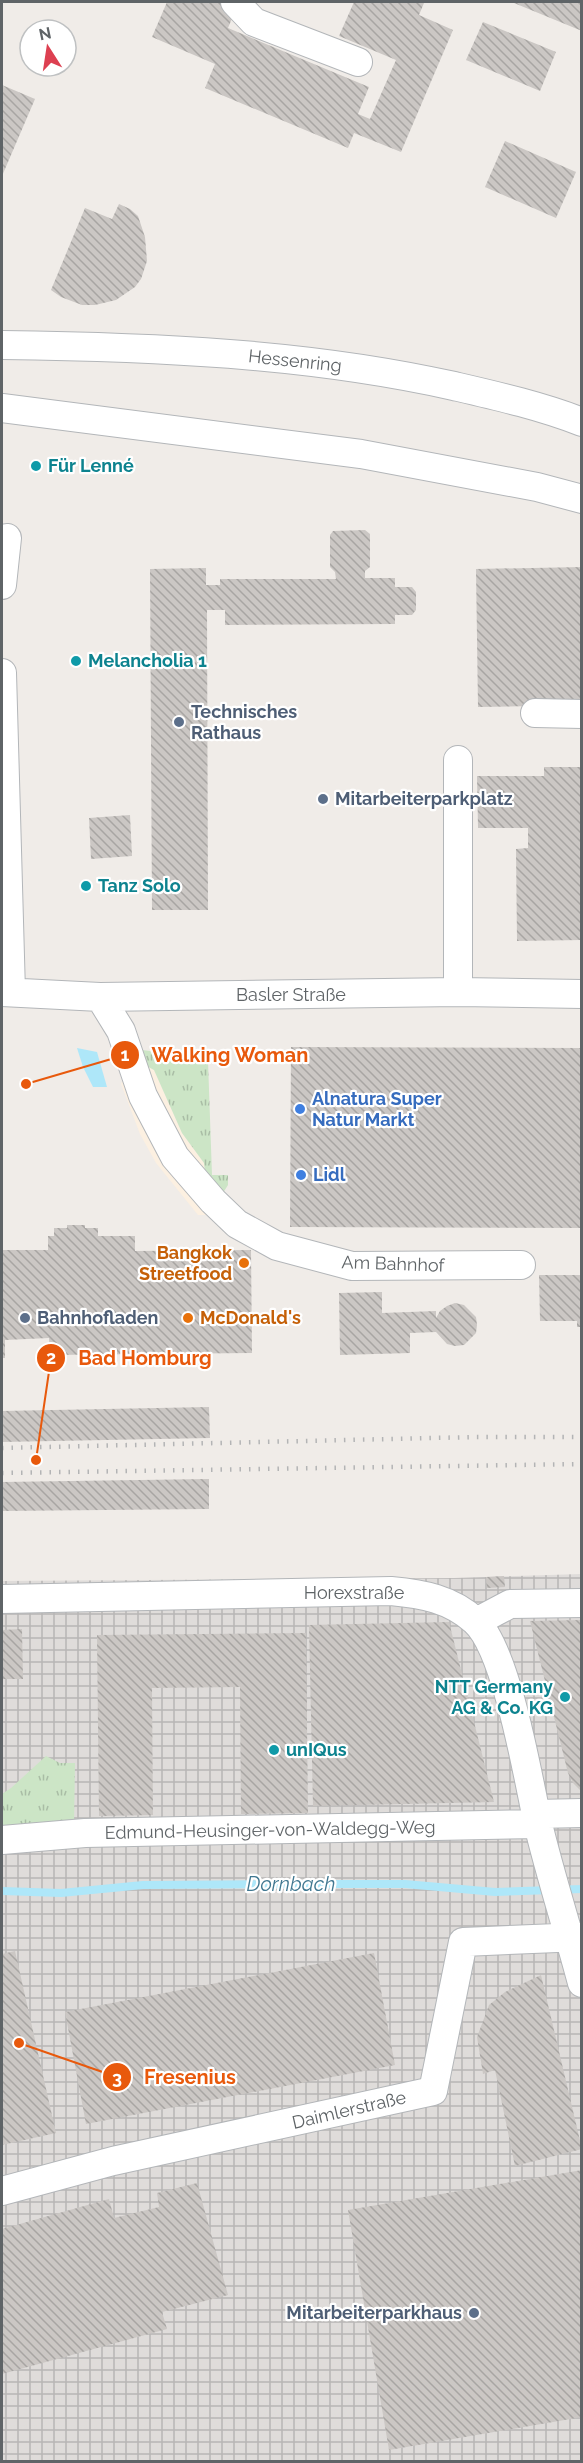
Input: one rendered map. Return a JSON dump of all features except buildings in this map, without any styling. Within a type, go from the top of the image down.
[{"type":"street","points":[[235,2],[254,22],[358,62]]},
{"type":"street","name":"Hessenring","points":[[2,345],[156,349],[262,356],[360,368],[478,392],[582,422]]},
{"type":"street","points":[[2,408],[361,454],[537,487],[582,500]]},
{"type":"street","points":[[2,585],[7,538]]},
{"type":"street","points":[[2,673],[6,992]]},
{"type":"street","points":[[536,713],[582,714]]},
{"type":"street","points":[[458,760],[458,992]]},
{"type":"street","name":"Basler Straße","points":[[6,992],[100,997],[458,992],[582,994]]},
{"type":"street","name":"Am Bahnhof","points":[[100,997],[121,1031],[143,1096],[175,1157],[213,1201],[237,1224],[277,1246],[352,1266],[521,1265]]},
{"type":"street","name":"Horexstraße","points":[[2,1599],[391,1591],[427,1595],[449,1603],[476,1622],[492,1644],[505,1682],[546,1855],[558,1894],[576,1937],[582,1983]]},
{"type":"street","points":[[476,1622],[510,1604],[582,1603]]},
{"type":"street","name":"Edmund-Heusinger-von-Waldegg-Weg","points":[[2,1840],[85,1833],[537,1819],[582,1813]]},
{"type":"street","name":"Daimlerstraße","points":[[2,2191],[113,2161],[433,2091],[463,1942],[576,1937]]},
{"type":"shaded area","points":[[143,1064],[154,1070],[182,1133],[204,1163],[206,1181],[183,1152]]},
{"type":"shaded area","points":[[125,1074],[208,1215],[198,1215],[156,1163],[140,1134],[121,1084]]},
{"type":"shaded area","points":[[581,1574],[581,2461],[2,2461],[2,1581],[454,1578]]},
{"type":"green space","points":[[142,1050],[150,1051],[161,1058],[203,1058],[210,1050],[221,1052],[224,1060],[208,1061],[212,1175],[228,1175],[228,1185],[223,1193],[206,1181],[204,1163],[182,1133],[154,1070],[143,1064]]},
{"type":"green space","points":[[46,1756],[60,1763],[75,1763],[74,1826],[2,1830],[2,1794]]},
{"type":"water","points":[[77,1048],[97,1052],[107,1087],[93,1087]]},
{"type":"waterway","name":"Dornbach","points":[[2,1891],[61,1893],[143,1885],[291,1884],[405,1884],[495,1892],[582,1889]]},
{"type":"railway","points":[[2,1448],[476,1437],[582,1437]]},
{"type":"railway","points":[[2,1473],[582,1464]]},
{"type":"place","name":"Für Lenné","points":[[36,466]]},
{"type":"place","name":"Melancholia 1","points":[[76,661]]},
{"type":"place","name":"Technisches Rathaus","points":[[179,722]]},
{"type":"place","name":"Mitarbeiterparkplatz","points":[[323,799]]},
{"type":"place","name":"Tanz Solo","points":[[86,886]]},
{"type":"place","name":"Walking Woman","points":[[26,1084]]},
{"type":"place","name":"Alnatura Super Natur Markt","points":[[300,1109]]},
{"type":"place","name":"Lidl","points":[[301,1175]]},
{"type":"place","name":"Bangkok Streetfood","points":[[244,1263]]},
{"type":"place","name":"Bahnhofladen","points":[[25,1318]]},
{"type":"place","name":"McDonald's","points":[[188,1318]]},
{"type":"place","name":"Bad Homburg","points":[[36,1460]]},
{"type":"place","name":"NTT Germany AG & Co. KG","points":[[565,1697]]},
{"type":"place","name":"unIQus","points":[[274,1750]]},
{"type":"place","name":"Fresenius","points":[[19,2043]]},
{"type":"place","name":"Mitarbeiterparkhaus","points":[[474,2313]]}]
